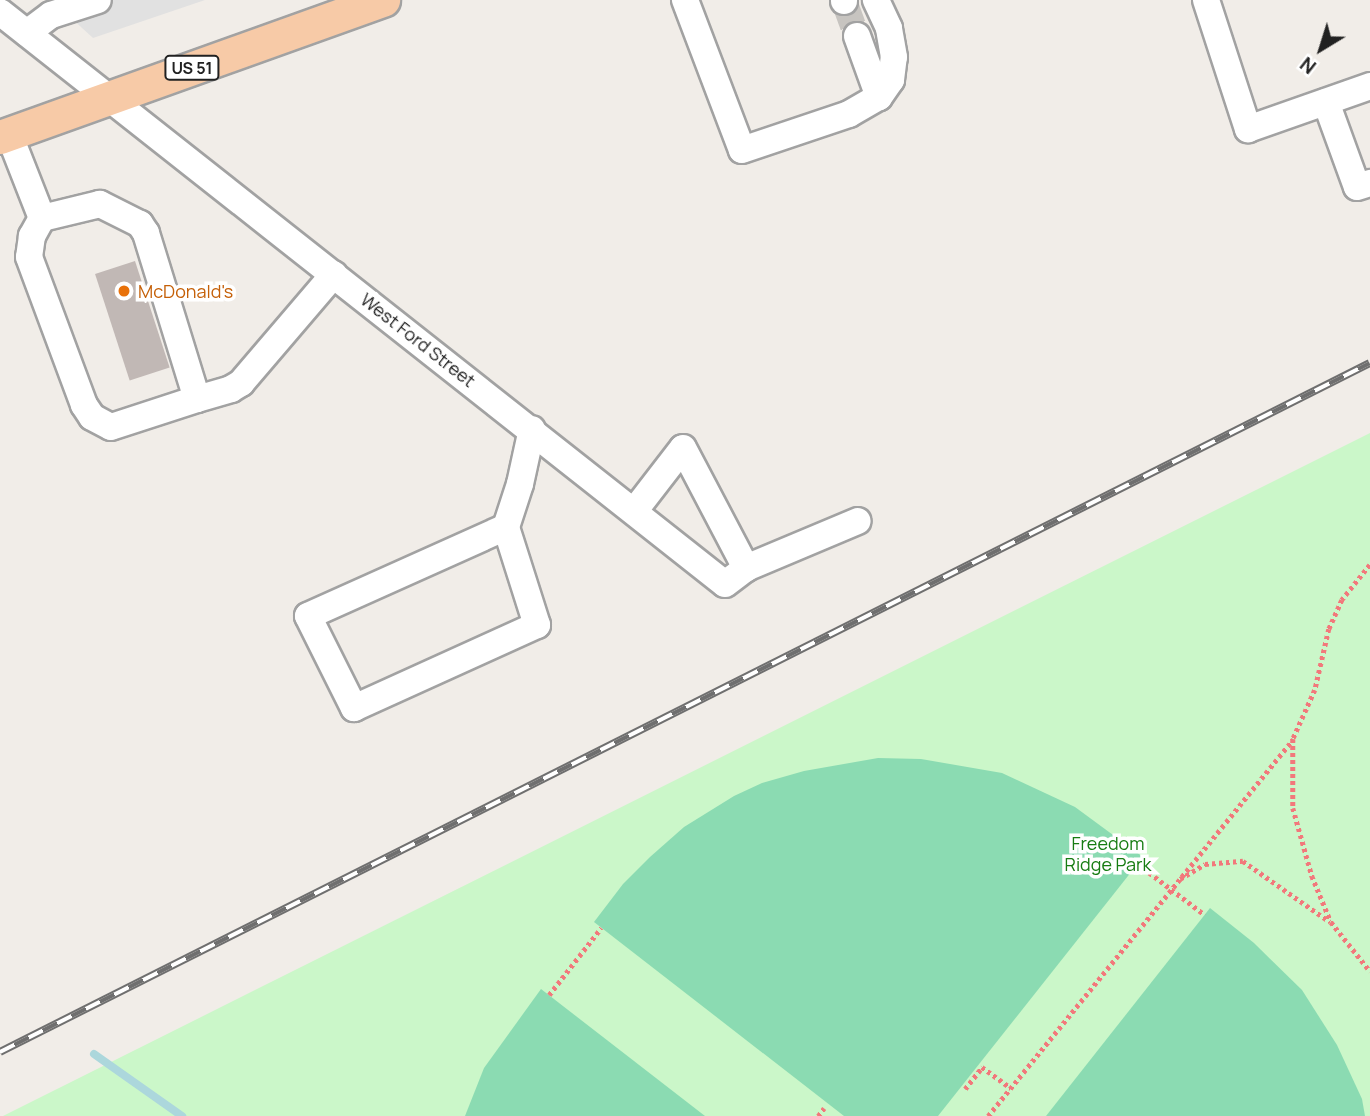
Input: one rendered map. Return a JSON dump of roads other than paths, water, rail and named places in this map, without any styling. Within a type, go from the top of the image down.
[{"type":"main road","name":"US 51","points":[[5,135],[109,98],[337,8],[383,0]]},
{"type":"street","points":[[27,33],[51,15],[98,0]]},
{"type":"street","points":[[687,0],[742,150],[849,114],[879,97],[891,80],[894,57],[888,28],[876,0]]},
{"type":"street","points":[[1206,0],[1248,129],[1370,86]]},
{"type":"street","name":"West Ford Street","points":[[0,12],[635,510],[725,584],[746,568]]},
{"type":"street","points":[[857,36],[879,97]]},
{"type":"street","points":[[1326,102],[1357,187],[1370,183]]},
{"type":"street","points":[[5,135],[43,218]]},
{"type":"street","points":[[197,399],[140,224],[100,204],[43,218],[32,236],[29,257],[84,405],[92,417],[111,427],[231,388],[250,375],[334,274]]},
{"type":"street","points":[[506,527],[308,616],[354,708],[537,625],[506,527],[520,484],[531,429]]},
{"type":"street","points":[[635,510],[683,449],[746,568],[858,521]]},
{"type":"waterway","points":[[94,1054],[182,1116]]},
{"type":"tunnel","points":[[844,1],[857,36]]},
{"type":"railway","points":[[0,1052],[1370,363]]},
{"type":"place","name":"McDonald's","points":[[124,291]]},
{"type":"park label","name":"Freedom Ridge Park","points":[[1108,854]]}]
